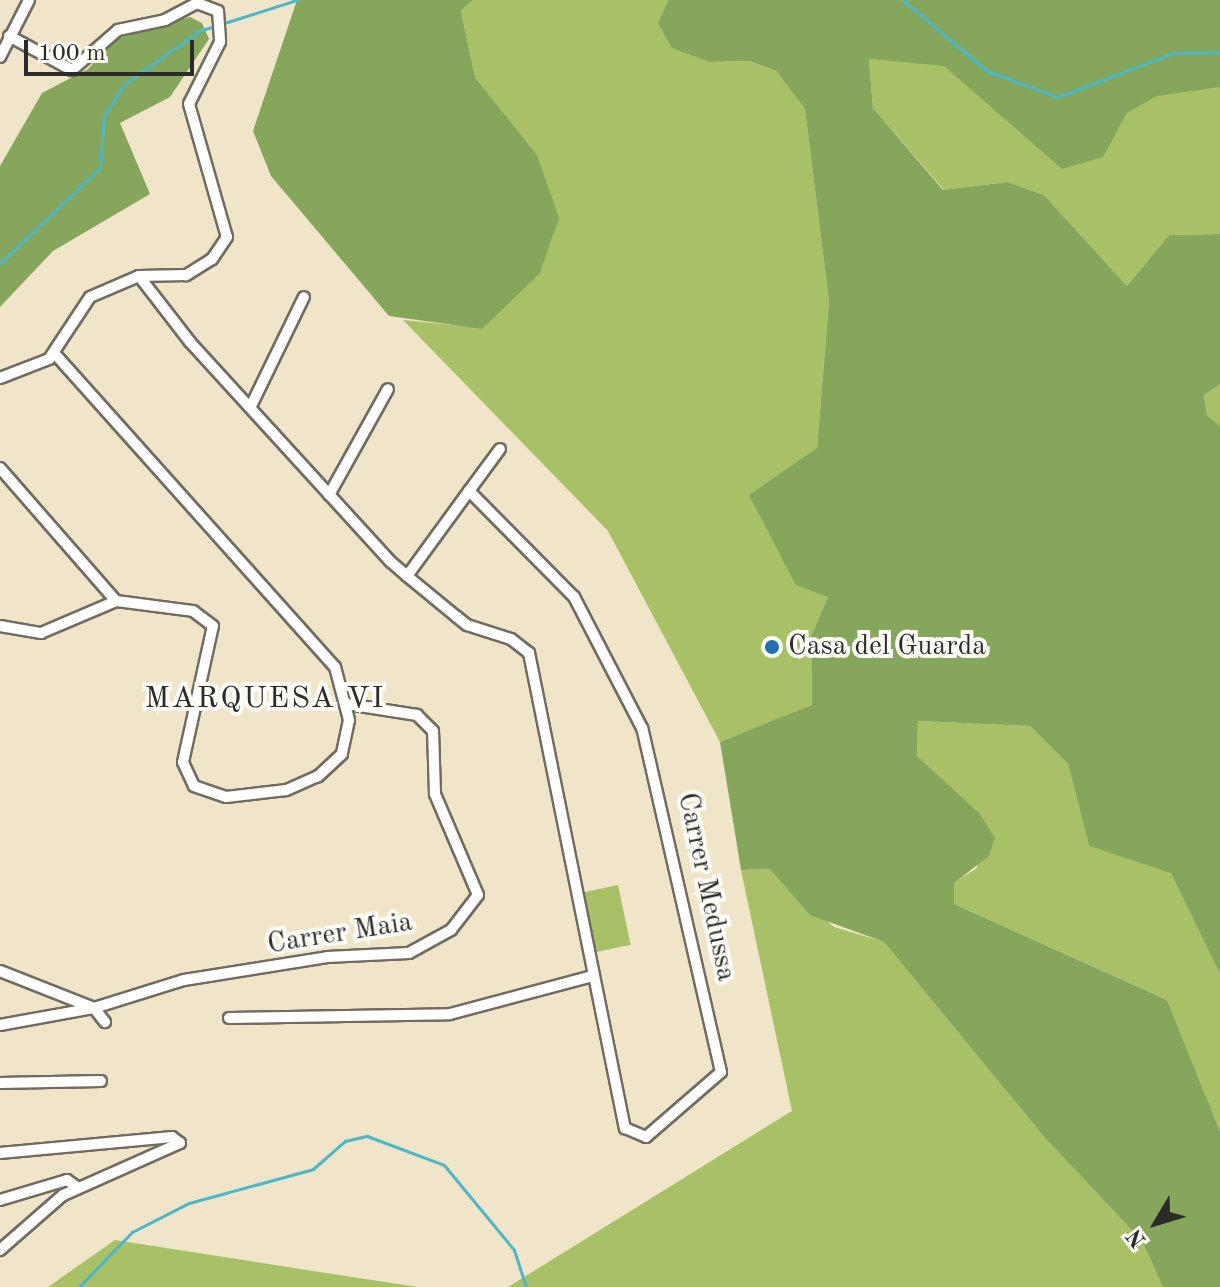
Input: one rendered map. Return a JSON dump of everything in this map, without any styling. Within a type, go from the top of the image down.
[{"type":"street","points":[[0,57],[29,0]]},
{"type":"street","points":[[0,378],[55,354],[90,297],[139,276],[186,275],[212,259],[227,237],[189,104],[220,42],[218,11],[197,3],[165,20],[118,30],[72,70],[9,36]]},
{"type":"street","name":"Carrer Medussa","points":[[139,276],[329,495],[407,576],[467,625],[518,642],[532,659],[625,1128],[642,1139],[721,1072],[653,762],[574,597],[469,491]]},
{"type":"street","points":[[251,406],[304,297]]},
{"type":"street","points":[[0,626],[41,633],[116,601],[193,611],[213,626],[215,646],[196,690],[183,768],[208,794],[273,792],[318,776],[345,747],[347,704],[332,663],[55,354]]},
{"type":"street","points":[[329,495],[388,389]]},
{"type":"street","points":[[407,576],[500,449]]},
{"type":"street","points":[[0,468],[116,601]]},
{"type":"street","name":"Carrer Maia","points":[[94,1008],[184,980],[327,957],[409,953],[473,909],[477,890],[435,794],[432,727],[407,712],[347,704]]},
{"type":"street","points":[[0,971],[94,1008],[105,1022]]},
{"type":"street","points":[[229,1018],[450,1014],[593,976]]},
{"type":"street","points":[[0,1025],[94,1008]]},
{"type":"street","points":[[0,1083],[101,1081]]},
{"type":"street","points":[[0,1153],[172,1137],[180,1143],[77,1187],[0,1250]]},
{"type":"street","points":[[0,1200],[67,1180],[77,1187]]},
{"type":"green space","points":[[297,0],[473,0],[461,11],[475,77],[537,155],[559,218],[540,273],[482,329],[389,316],[271,176],[253,131]]},
{"type":"green space","points":[[473,0],[668,0],[658,23],[710,62],[750,61],[776,71],[805,109],[829,301],[817,448],[828,597],[811,636],[812,705],[720,742],[608,531],[403,320],[482,328],[533,150],[475,77],[461,11]]},
{"type":"green space","points":[[668,0],[1220,0],[1220,87],[1157,96],[1127,113],[1103,157],[1062,169],[944,66],[869,59],[873,108],[943,190],[1007,182],[1044,195],[1127,286],[1169,235],[1220,234],[1220,384],[1204,395],[1207,415],[1220,426],[1220,974],[1171,873],[1089,846],[1068,764],[1030,726],[918,721],[917,756],[980,814],[995,838],[989,856],[954,883],[954,904],[1167,1000],[1220,1131],[1220,1287],[1163,1287],[1142,1241],[1045,1138],[884,942],[810,915],[770,869],[741,870],[720,742],[812,705],[811,636],[828,597],[796,585],[749,495],[817,448],[829,301],[805,109],[776,71],[750,61],[710,62],[672,48],[658,23]]},
{"type":"green space","points":[[1220,0],[1220,234],[1169,235],[1127,286],[1044,195],[1006,182],[944,190],[873,108],[869,59],[944,65]]},
{"type":"green space","points":[[190,17],[202,23],[209,39],[170,97],[120,123],[150,194],[53,251],[0,307],[0,166],[42,93],[88,69],[116,39]]},
{"type":"green space","points":[[1220,384],[1220,426],[1207,415],[1204,394]]},
{"type":"green space","points":[[918,721],[1030,726],[1068,764],[1089,846],[1171,872],[1220,974],[1220,1131],[1167,1000],[954,904],[953,883],[977,868],[979,814],[917,756]]},
{"type":"green space","points":[[770,869],[834,927],[884,942],[1045,1138],[1142,1241],[1163,1287],[508,1287],[792,1111],[741,870]]},
{"type":"green space","points":[[618,885],[631,945],[595,952],[583,892]]},
{"type":"green space","points":[[115,1240],[326,1273],[418,1287],[48,1287]]},
{"type":"waterway","points":[[0,263],[100,168],[104,115],[125,84],[199,31],[297,0]]},
{"type":"waterway","points":[[903,0],[987,71],[1058,97],[1173,53],[1220,52]]},
{"type":"waterway","points":[[79,1287],[132,1232],[189,1203],[313,1169],[345,1141],[367,1136],[444,1165],[514,1250],[526,1287]]},
{"type":"place","name":"Casa del Guarda","points":[[772,647]]},
{"type":"district","name":"MARQUESA VI","points":[[265,699]]}]
